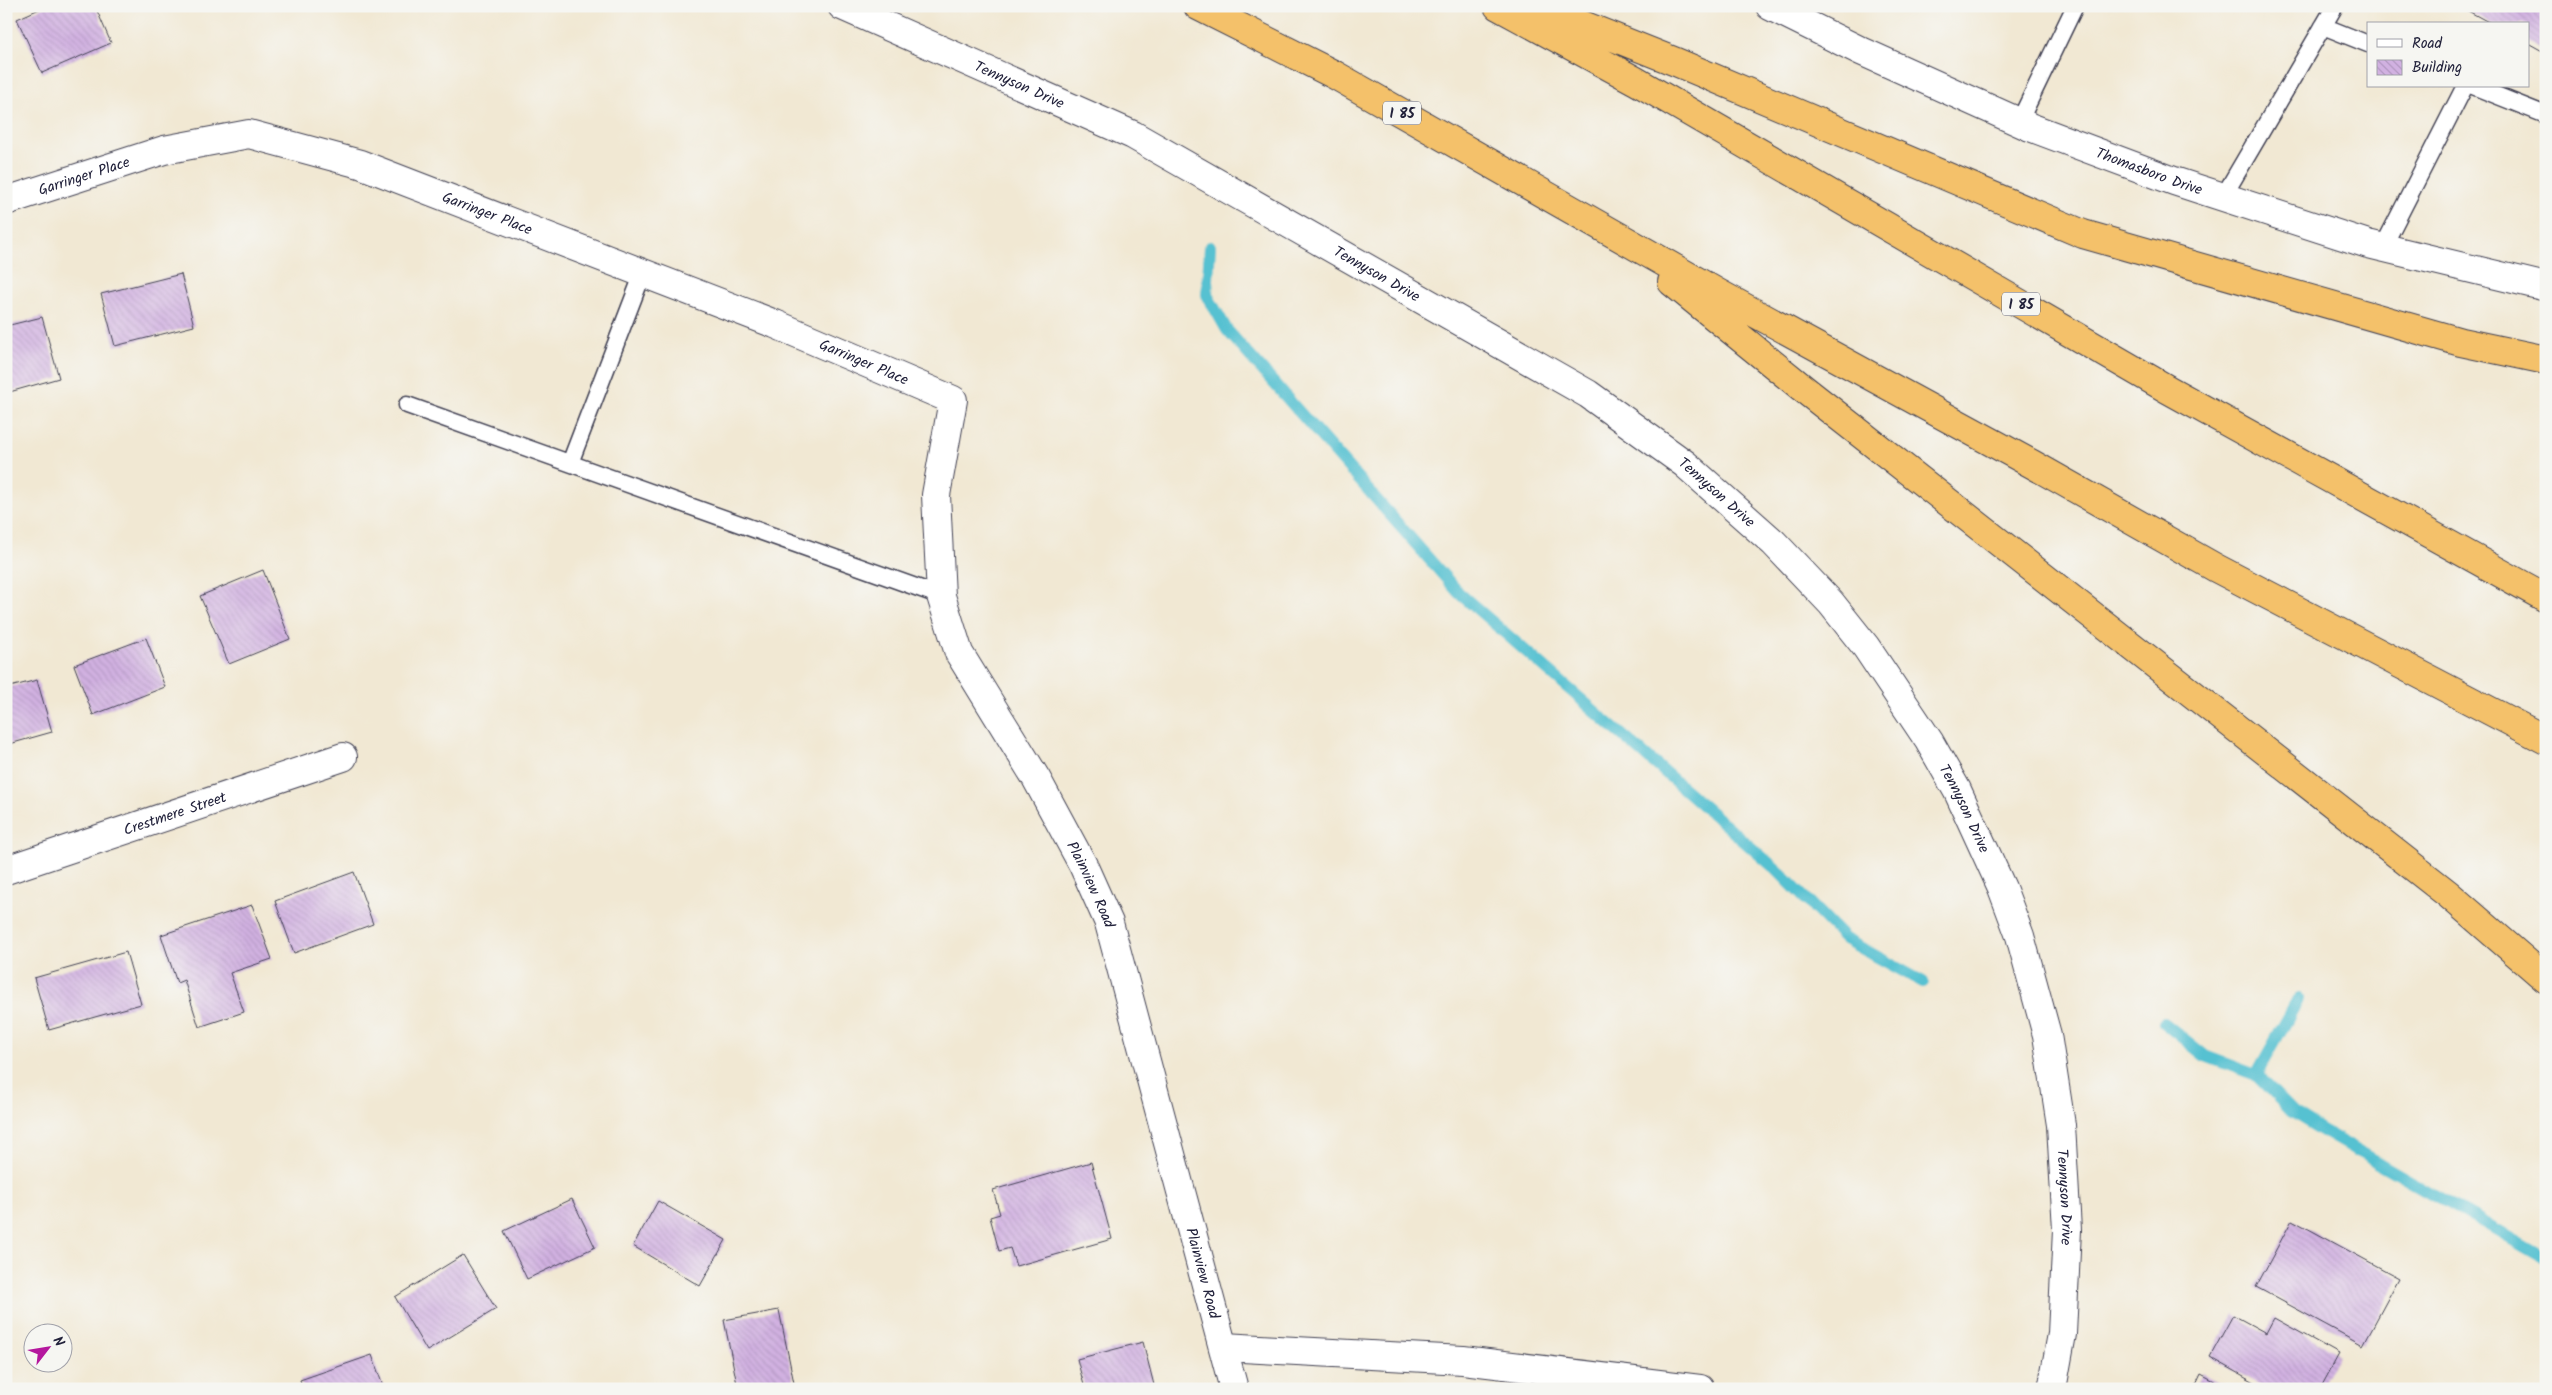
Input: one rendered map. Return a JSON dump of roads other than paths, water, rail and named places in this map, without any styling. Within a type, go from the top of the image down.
[{"type":"highway","name":"I 85","points":[[1198,6],[1335,75],[1718,294],[2032,464],[2216,568],[2546,740]]},
{"type":"highway","name":"I 85","points":[[1498,6],[1636,81],[2169,390],[2546,598]]},
{"type":"highway","points":[[1535,6],[1676,62],[2083,234],[2461,342],[2546,360]]},
{"type":"highway","points":[[1602,226],[1798,384],[2448,894],[2546,979]]},
{"type":"street","name":"Tennyson Drive","points":[[842,6],[1133,135],[1588,394],[1685,464],[1774,543],[1831,604],[1866,648],[1957,790],[1998,879],[2020,936],[2047,1035],[2061,1125],[2067,1230],[2062,1334],[2052,1389]]},
{"type":"street","name":"Thomasboro Drive","points":[[1770,6],[1861,51],[2019,122],[2174,181],[2383,247],[2546,287]]},
{"type":"street","name":"Garringer Place","points":[[6,201],[164,150],[249,134],[360,164],[775,324],[953,400]]},
{"type":"street","name":"Plainview Road","points":[[953,400],[936,494],[941,596],[959,653],[1036,778],[1083,865],[1109,923],[1234,1389]]},
{"type":"street","name":"Crestmere Street","points":[[6,870],[343,757]]},
{"type":"street","points":[[1224,1347],[1463,1360],[1700,1389]]},
{"type":"lane","points":[[2019,122],[2075,6]]},
{"type":"lane","points":[[2223,197],[2335,6]]},
{"type":"lane","points":[[2323,26],[2367,44]]},
{"type":"lane","points":[[2383,247],[2464,88]]},
{"type":"lane","points":[[2478,88],[2546,116]]},
{"type":"lane","points":[[570,463],[643,273]]},
{"type":"lane","points":[[407,405],[941,596]]},
{"type":"waterway","points":[[1210,247],[1207,295],[1227,330],[1459,593],[1777,870],[1845,939],[1923,982]]},
{"type":"waterway","points":[[2256,1075],[2299,998]]},
{"type":"waterway","points":[[2164,1023],[2205,1056],[2256,1075],[2292,1112],[2546,1259]]}]
